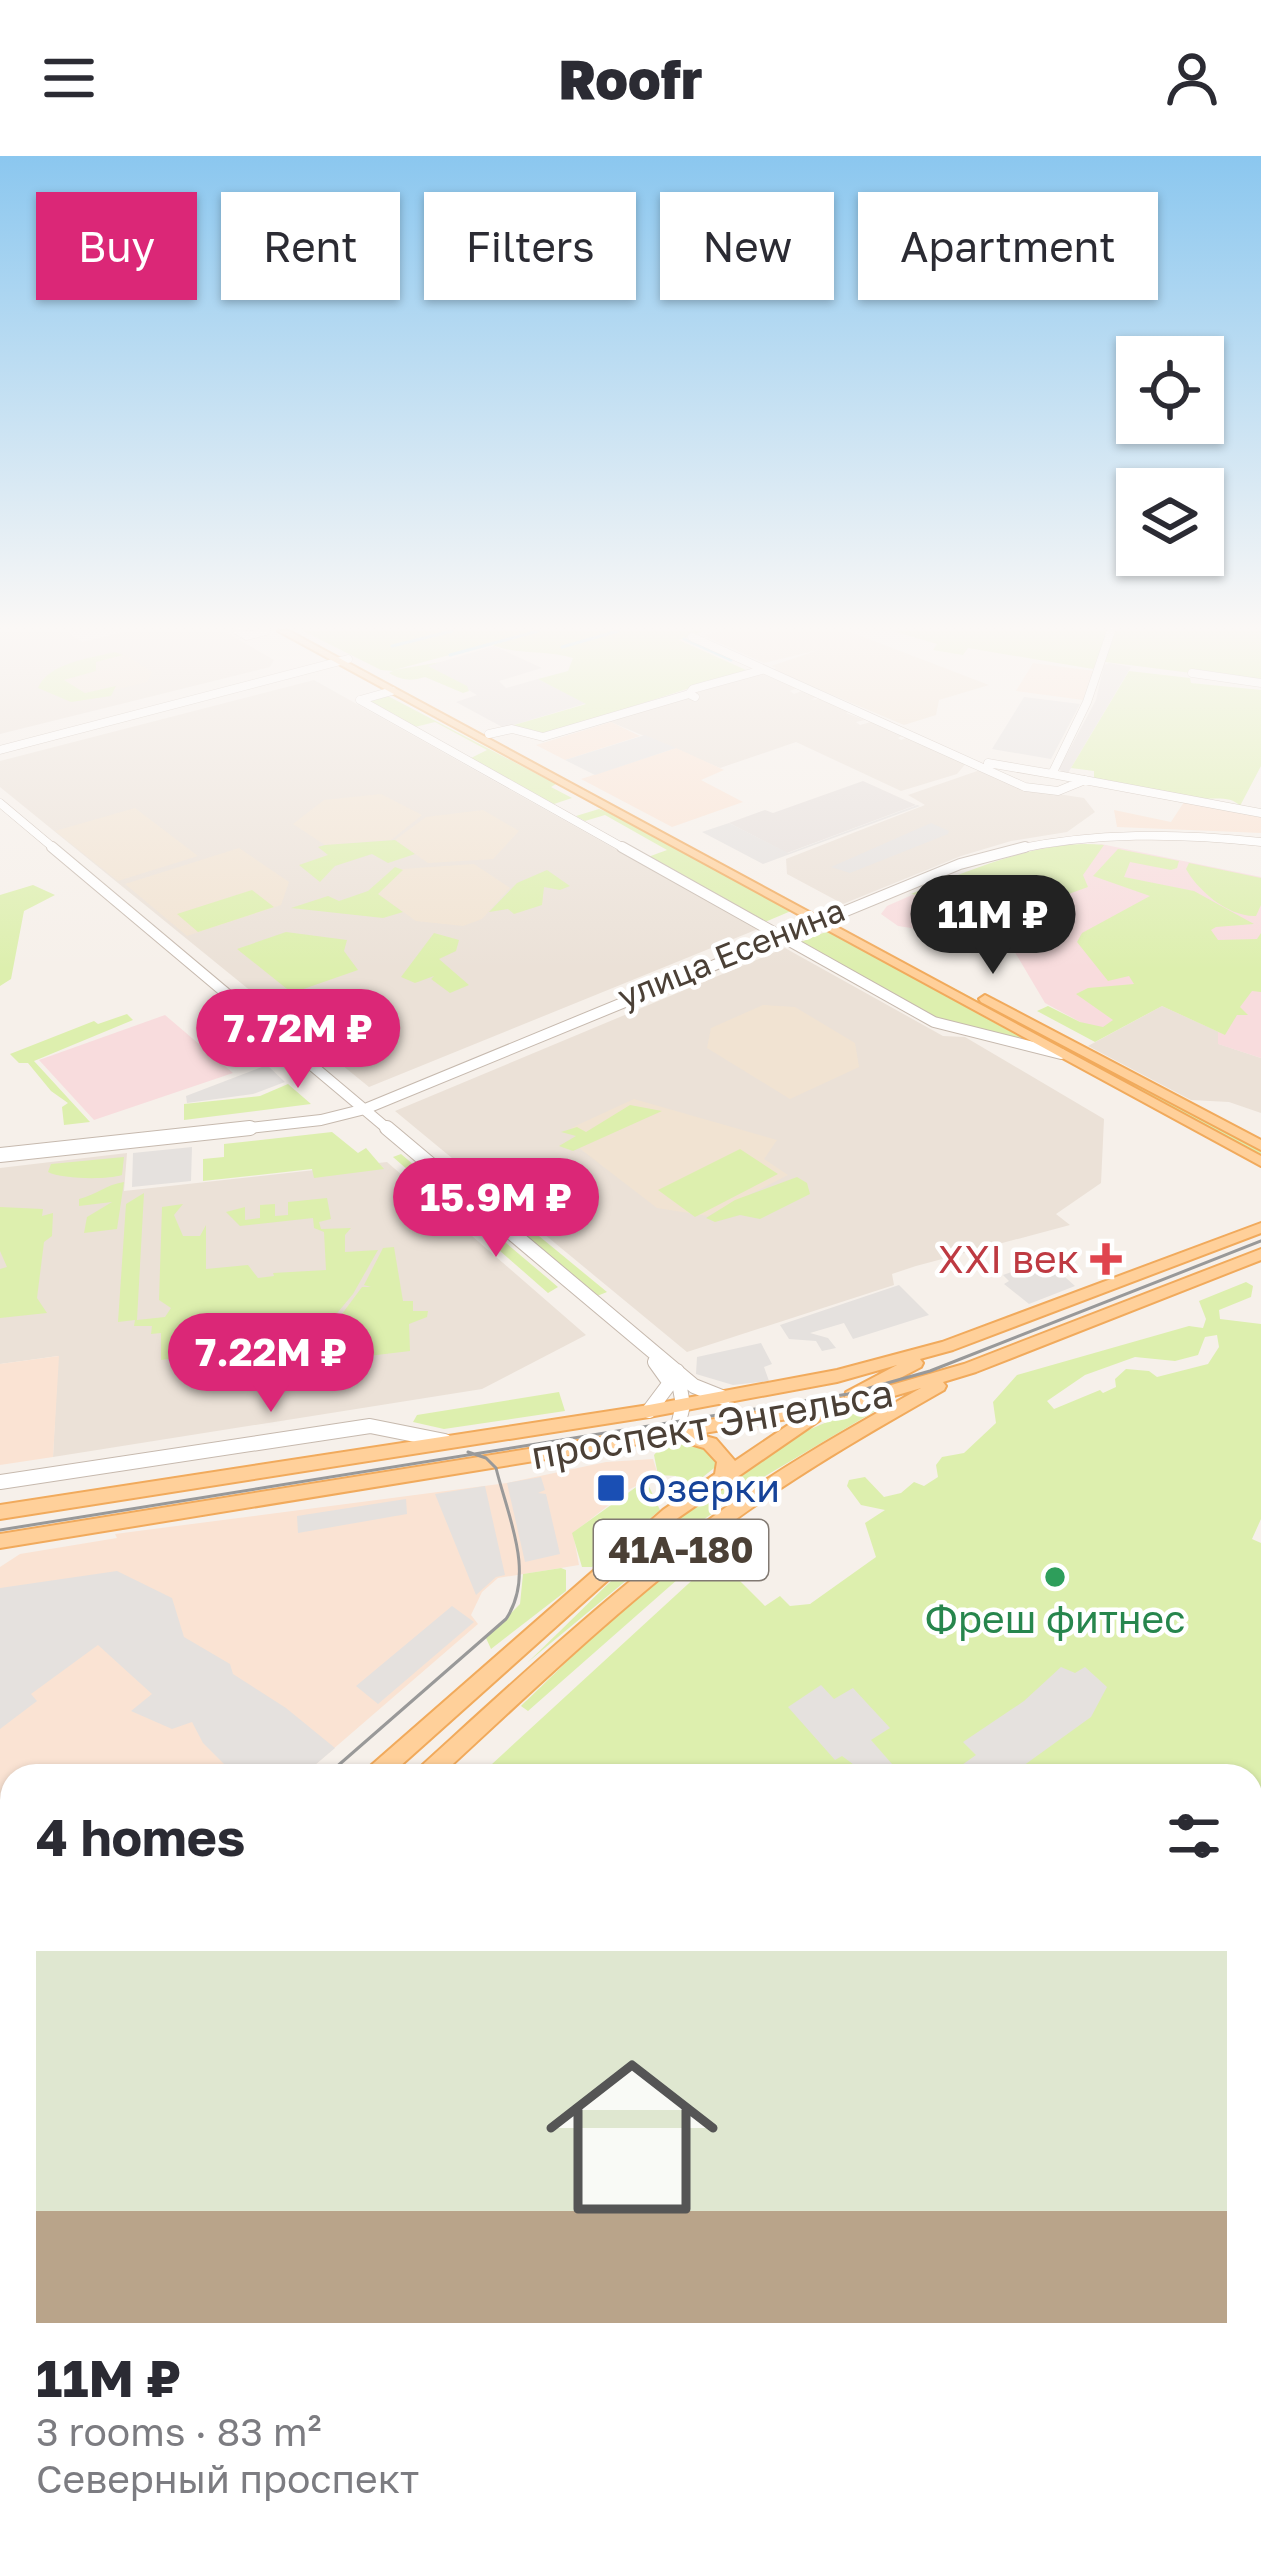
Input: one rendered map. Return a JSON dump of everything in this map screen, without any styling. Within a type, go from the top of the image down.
[{"type":"main road","points":[[493,744],[942,983],[1261,1146]]},
{"type":"main road","points":[[506,744],[662,832]]},
{"type":"main road","points":[[942,983],[1061,1054],[1261,1162]]},
{"type":"main road","name":"проспект Энгельса","points":[[0,1511],[683,1406],[850,1373],[947,1346],[1261,1228]]},
{"type":"main road","name":"проспект Энгельса","points":[[0,1541],[829,1408],[970,1368],[1261,1254]]},
{"type":"main road","name":"41А-180","points":[[387,1764],[669,1514],[829,1408],[947,1346]]},
{"type":"main road","name":"41А-180","points":[[438,1764],[638,1585],[729,1515],[832,1447],[970,1368]]},
{"type":"main road","points":[[676,1434],[717,1448],[726,1461],[724,1474]]},
{"type":"main road","points":[[426,1474],[427,1456],[445,1441]]},
{"type":"main road","points":[[508,1656],[512,1674],[533,1677]]},
{"type":"street","points":[[438,744],[934,1022],[1061,1054]]},
{"type":"street","points":[[930,744],[1036,790],[1058,791],[1085,780]]},
{"type":"street","points":[[1052,774],[1067,744]]},
{"type":"street","points":[[971,762],[1261,813]]},
{"type":"street","points":[[0,807],[701,1391],[724,1398]]},
{"type":"street","name":"улица Есенина","points":[[0,1155],[321,1120],[822,918],[960,864],[1016,848],[1151,835],[1261,840]]},
{"type":"street","points":[[360,1108],[657,1364],[670,1383],[662,1400],[649,1411]]},
{"type":"street","points":[[676,1434],[683,1406],[677,1371]]},
{"type":"street","points":[[0,1481],[370,1426],[445,1441]]},
{"type":"street","points":[[96,1468],[125,1492]]},
{"type":"shaded area","points":[[67,744],[427,744],[758,929],[369,1087],[0,787],[0,761]]},
{"type":"shaded area","points":[[541,744],[616,744],[565,760],[536,745]]},
{"type":"shaded area","points":[[617,744],[676,748],[595,775],[565,760]]},
{"type":"shaded area","points":[[662,744],[791,744],[720,768]]},
{"type":"shaded area","points":[[799,744],[924,744],[967,762],[957,774],[901,791]]},
{"type":"shaded area","points":[[995,744],[1059,744],[1051,759],[992,749]]},
{"type":"shaded area","points":[[1073,744],[1085,744],[1068,773],[1059,769]]},
{"type":"shaded area","points":[[676,748],[724,770],[701,780],[743,802],[672,827],[581,779]]},
{"type":"shaded area","points":[[983,769],[1025,789],[1084,798],[1095,812],[1067,832],[961,856],[843,904],[787,874],[786,859],[925,805],[908,795]]},
{"type":"shaded area","points":[[863,781],[916,805],[787,853],[729,823],[765,810],[773,813]]},
{"type":"shaded area","points":[[381,794],[422,815],[391,840],[325,845],[293,824],[324,800]]},
{"type":"shaded area","points":[[1184,802],[1261,816],[1261,833],[1117,827],[1114,810],[1171,822]]},
{"type":"shaded area","points":[[917,805],[763,864],[702,832],[729,823],[788,853]]},
{"type":"shaded area","points":[[135,808],[198,856],[118,881],[55,831]]},
{"type":"shaded area","points":[[483,810],[519,831],[493,859],[428,863],[395,840],[426,817]]},
{"type":"shaded area","points":[[931,823],[948,834],[850,873],[831,867]]},
{"type":"shaded area","points":[[1101,844],[1261,877],[1261,1058],[1218,1044],[1218,1031],[1162,1006],[1104,1035],[1045,1003],[1013,949],[1001,942],[898,926],[881,914],[887,906],[912,895]]},
{"type":"shaded area","points":[[239,848],[289,882],[281,905],[187,936],[125,884]]},
{"type":"shaded area","points":[[474,864],[510,888],[482,919],[463,926],[416,921],[378,894],[403,869]]},
{"type":"shaded area","points":[[785,948],[943,1036],[965,1037],[1104,1119],[1101,1183],[1056,1214],[1070,1225],[916,1266],[892,1274],[894,1285],[687,1352],[395,1111]]},
{"type":"shaded area","points":[[763,1005],[795,1007],[855,1043],[859,1067],[790,1099],[707,1048],[711,1028]]},
{"type":"shaded area","points":[[1162,1006],[1219,1032],[1219,1044],[1261,1058],[1261,1113],[1229,1102],[1191,1100],[1088,1046]]},
{"type":"shaded area","points":[[165,1015],[233,1073],[94,1120],[39,1060]]},
{"type":"shaded area","points":[[267,1065],[285,1082],[253,1094],[187,1103],[186,1096]]},
{"type":"shaded area","points":[[634,1099],[777,1140],[764,1159],[788,1175],[708,1216],[657,1208],[570,1141],[580,1136],[571,1128]]},
{"type":"shaded area","points":[[192,1147],[191,1181],[132,1187],[133,1153]]},
{"type":"shaded area","points":[[127,1153],[124,1191],[387,1162],[586,1335],[482,1389],[53,1457],[58,1356],[0,1364],[0,1168]]},
{"type":"shaded area","points":[[1046,1260],[1075,1286],[1029,1304],[1004,1284],[1009,1281],[1003,1275]]},
{"type":"shaded area","points":[[899,1285],[929,1315],[853,1339],[844,1323],[810,1333],[828,1338],[836,1348],[822,1351],[816,1341],[789,1339],[780,1325]]},
{"type":"shaded area","points":[[761,1343],[772,1364],[764,1367],[769,1381],[733,1385],[696,1374],[697,1357]]},
{"type":"shaded area","points":[[59,1356],[53,1457],[0,1465],[0,1364]]},
{"type":"shaded area","points":[[653,1459],[658,1475],[628,1490],[573,1533],[579,1565],[498,1578],[482,1592],[471,1615],[478,1624],[316,1764],[0,1764],[0,1567],[20,1554],[117,1538],[115,1534],[507,1483],[606,1462]]},
{"type":"shaded area","points":[[541,1477],[545,1490],[538,1493],[546,1494],[560,1554],[525,1562],[507,1483]]},
{"type":"shaded area","points":[[485,1486],[505,1575],[476,1595],[435,1494]]},
{"type":"shaded area","points":[[406,1499],[407,1514],[298,1533],[297,1516]]},
{"type":"shaded area","points":[[117,1571],[172,1598],[184,1637],[230,1664],[233,1674],[286,1708],[335,1748],[316,1764],[224,1764],[203,1743],[192,1722],[172,1729],[131,1711],[152,1694],[98,1645],[31,1694],[37,1701],[0,1729],[0,1588]]},
{"type":"shaded area","points":[[452,1606],[474,1622],[378,1704],[356,1686]]},
{"type":"shaded area","points":[[1061,1667],[1075,1673],[1085,1667],[1107,1687],[1091,1717],[1026,1764],[963,1764],[976,1755],[963,1742],[1024,1701]]},
{"type":"shaded area","points":[[821,1685],[834,1699],[853,1688],[890,1728],[871,1740],[892,1764],[853,1764],[842,1756],[835,1760],[788,1707]]},
{"type":"green space","points":[[475,744],[556,784],[551,787],[572,798],[554,804],[471,758],[487,750]]},
{"type":"green space","points":[[1086,744],[1261,744],[1261,766],[1240,806],[1228,799],[1158,794],[1094,778],[1094,771],[1071,768]]},
{"type":"green space","points":[[599,809],[791,911],[765,922],[648,857],[667,850],[605,815],[585,821],[576,816]]},
{"type":"green space","points":[[395,840],[415,854],[388,863],[372,854],[335,866],[320,882],[299,865],[328,855],[318,847],[325,845]]},
{"type":"green space","points":[[1104,845],[1083,875],[1088,887],[1021,911],[911,894],[1030,851]]},
{"type":"green space","points":[[1118,849],[1179,861],[1171,870],[1130,862],[1124,877],[1194,891],[1254,924],[1216,927],[1211,930],[1218,940],[1257,939],[1261,933],[1261,992],[1252,991],[1240,1007],[1248,1015],[1237,1015],[1225,1035],[1162,1006],[1095,1042],[1037,1011],[1048,1006],[1103,1027],[1113,1020],[1076,994],[1088,988],[1134,984],[1129,976],[1108,981],[1077,942],[1082,933],[1150,896],[1093,876]]},
{"type":"green space","points":[[1189,863],[1261,878],[1256,916],[1234,912],[1205,893],[1186,869]]},
{"type":"green space","points":[[395,867],[403,870],[378,894],[403,912],[383,918],[291,908],[328,896],[339,901],[368,891]]},
{"type":"green space","points":[[547,870],[570,886],[560,890],[544,887],[542,905],[514,914],[508,909],[489,912],[517,883]]},
{"type":"green space","points":[[33,885],[55,895],[24,911],[11,979],[0,986],[0,895]]},
{"type":"green space","points":[[252,890],[274,907],[198,932],[177,914]]},
{"type":"green space","points":[[828,931],[1026,1040],[938,1020],[801,942]]},
{"type":"green space","points":[[286,932],[347,940],[344,951],[358,970],[292,993],[237,949]]},
{"type":"green space","points":[[434,933],[459,940],[456,951],[439,959],[469,985],[450,993],[431,979],[434,976],[415,983],[401,977]]},
{"type":"green space","points":[[945,986],[1261,1151],[1261,1157]]},
{"type":"green space","points":[[127,1014],[133,1020],[34,1061],[90,1122],[64,1125],[62,1107],[68,1103],[28,1063],[19,1063],[10,1054],[94,1021],[98,1024]]},
{"type":"green space","points":[[288,1084],[311,1104],[184,1120],[184,1104],[260,1096]]},
{"type":"green space","points":[[630,1105],[662,1111],[573,1151],[559,1146],[576,1136],[561,1132],[577,1127],[586,1132]]},
{"type":"green space","points":[[332,1132],[358,1153],[366,1148],[384,1169],[314,1178],[312,1169],[203,1181],[203,1159],[224,1157],[224,1144]]},
{"type":"green space","points":[[740,1149],[778,1174],[695,1217],[658,1190]]},
{"type":"green space","points":[[401,1154],[558,1287],[548,1293],[393,1157]]},
{"type":"green space","points":[[124,1157],[122,1175],[115,1177],[48,1172],[51,1164]]},
{"type":"green space","points":[[466,1176],[607,1292],[597,1296],[457,1179]]},
{"type":"green space","points":[[797,1177],[807,1183],[810,1194],[760,1219],[740,1215],[715,1222],[706,1218],[735,1200]]},
{"type":"green space","points":[[124,1182],[117,1229],[84,1233],[87,1217],[112,1202],[79,1206],[79,1199]]},
{"type":"green space","points":[[144,1193],[137,1320],[165,1317],[171,1308],[159,1300],[162,1207],[183,1204],[174,1215],[183,1236],[200,1236],[206,1225],[206,1269],[248,1265],[258,1278],[326,1270],[324,1232],[314,1228],[313,1218],[240,1226],[226,1212],[245,1207],[245,1220],[260,1218],[260,1205],[275,1204],[275,1216],[288,1215],[288,1202],[327,1198],[331,1219],[319,1222],[321,1229],[351,1228],[345,1235],[345,1252],[378,1250],[353,1294],[313,1342],[294,1342],[279,1363],[182,1376],[183,1357],[161,1360],[161,1333],[151,1334],[152,1326],[134,1326],[135,1320],[118,1322],[126,1204]]},
{"type":"green space","points":[[0,1207],[43,1209],[42,1216],[53,1213],[37,1298],[47,1313],[0,1318],[0,1269],[7,1267],[0,1251]]},
{"type":"green space","points":[[394,1247],[403,1301],[413,1301],[413,1311],[428,1311],[427,1317],[409,1324],[410,1351],[302,1364],[318,1353],[315,1347],[335,1323],[341,1330],[355,1325],[351,1318],[339,1318],[362,1287],[371,1287],[364,1285],[383,1248]]},
{"type":"green space","name":"Фреш фитнес","points":[[1246,1282],[1253,1286],[1251,1297],[1219,1310],[1220,1319],[1261,1324],[1261,1519],[1252,1539],[1261,1543],[1261,1764],[492,1764],[712,1562],[726,1567],[765,1606],[780,1596],[790,1606],[810,1604],[876,1557],[865,1523],[885,1510],[861,1505],[847,1486],[849,1480],[865,1477],[884,1497],[901,1493],[914,1482],[924,1486],[938,1477],[936,1465],[942,1457],[964,1453],[996,1423],[993,1402],[1017,1375],[1189,1326],[1203,1328],[1206,1319],[1199,1301]],"holes":[[[1217,1335],[1219,1347],[1208,1364],[1157,1377],[1149,1371],[1126,1369],[1115,1379],[1116,1387],[1103,1393],[1100,1390],[1054,1409],[1047,1401],[1085,1375],[1135,1357],[1175,1361],[1198,1355],[1205,1337]]]},
{"type":"green space","points":[[559,1392],[565,1411],[444,1429],[413,1422],[417,1415]]},
{"type":"green space","points":[[880,1408],[762,1478],[675,1540],[528,1662],[646,1548],[737,1473],[784,1442],[832,1420]]},
{"type":"green space","points":[[697,1443],[715,1450],[718,1465],[684,1492],[669,1492],[679,1488],[676,1476],[658,1475],[654,1455],[661,1447]]},
{"type":"green space","points":[[646,1480],[660,1510],[592,1567],[582,1567],[572,1533]]},
{"type":"green space","points":[[703,1557],[528,1711],[521,1706],[637,1598],[685,1563]]},
{"type":"green space","points":[[566,1570],[566,1591],[491,1649],[486,1638],[520,1604],[523,1574]]},
{"type":"tram line","points":[[474,1454],[848,1394],[930,1371],[1261,1241]]},
{"type":"tram line","points":[[468,1452],[474,1454]]},
{"type":"tram line","points":[[0,1530],[474,1454]]},
{"type":"tram line","points":[[340,1764],[506,1619],[515,1602],[517,1545],[496,1468],[474,1454]]},
{"type":"place","name":"XXI век","points":[[1106,1259]]},
{"type":"place","name":"Озерки","points":[[611,1488]]},
{"type":"place","name":"Фреш фитнес","points":[[1055,1577]]}]
